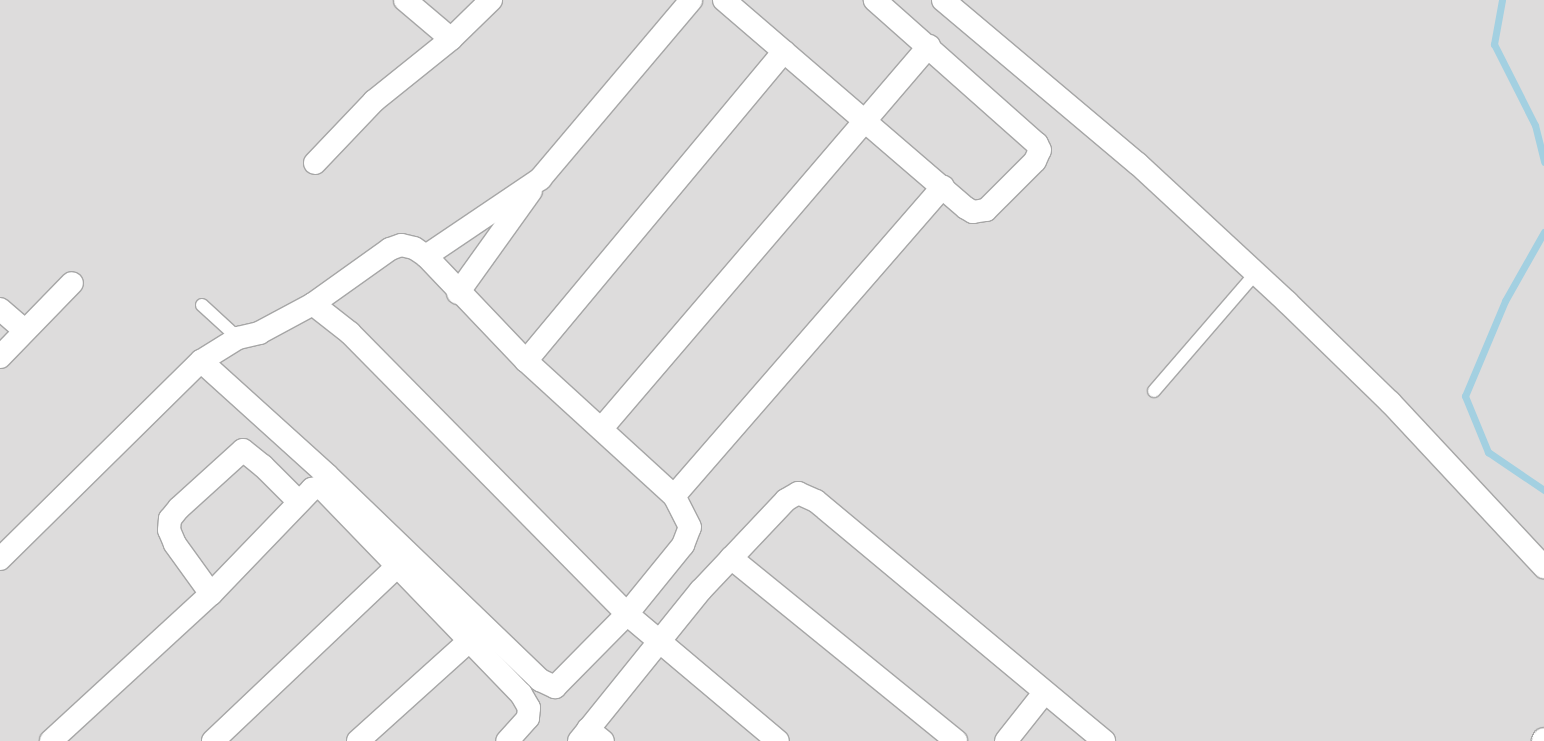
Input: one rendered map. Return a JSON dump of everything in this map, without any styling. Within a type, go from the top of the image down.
[{"type":"street","points":[[405,0],[451,39]]},
{"type":"street","points":[[315,163],[374,101],[451,39],[491,0]]},
{"type":"street","points":[[458,293],[540,179],[691,0]]},
{"type":"street","points":[[724,0],[865,118],[973,212],[980,212],[1035,161],[1040,150],[1033,138],[874,0]]},
{"type":"street","points":[[943,0],[1138,164],[1256,273],[1390,402],[1544,566]]},
{"type":"street","points":[[602,428],[928,46]]},
{"type":"street","points":[[526,361],[784,51]]},
{"type":"street","points":[[426,256],[540,179]]},
{"type":"street","points":[[674,496],[943,187]]},
{"type":"street","points":[[0,559],[201,361],[238,338],[259,333],[313,304],[390,249],[400,245],[414,248],[426,256],[458,293],[526,361],[602,428],[674,496],[690,527],[682,545],[627,614],[555,687],[547,685],[327,474],[201,361]]},
{"type":"street","points":[[0,357],[72,283]]},
{"type":"street","points":[[313,304],[350,333],[627,614],[660,644],[778,741]]},
{"type":"street","points":[[0,309],[25,331]]},
{"type":"street","points":[[211,594],[174,544],[169,524],[176,510],[243,450],[299,502]]},
{"type":"street","points":[[51,741],[211,594],[312,489],[323,489],[395,568],[521,694],[530,708],[528,718],[507,741]]},
{"type":"street","points":[[590,737],[701,590],[786,500],[798,493],[805,495],[1104,741]]},
{"type":"street","points":[[731,558],[956,741]]},
{"type":"street","points":[[213,741],[395,568]]},
{"type":"street","points":[[358,741],[469,641]]},
{"type":"street","points":[[1006,741],[1044,693]]},
{"type":"lane","points":[[1154,391],[1256,273]]},
{"type":"lane","points":[[202,305],[238,338]]},
{"type":"shaded area","points":[[0,0],[1544,0],[1544,741],[0,741]]},
{"type":"waterway","points":[[1502,0],[1494,44],[1535,125],[1544,162]]},
{"type":"waterway","points":[[1544,232],[1505,301],[1465,396],[1488,452],[1544,490]]}]
